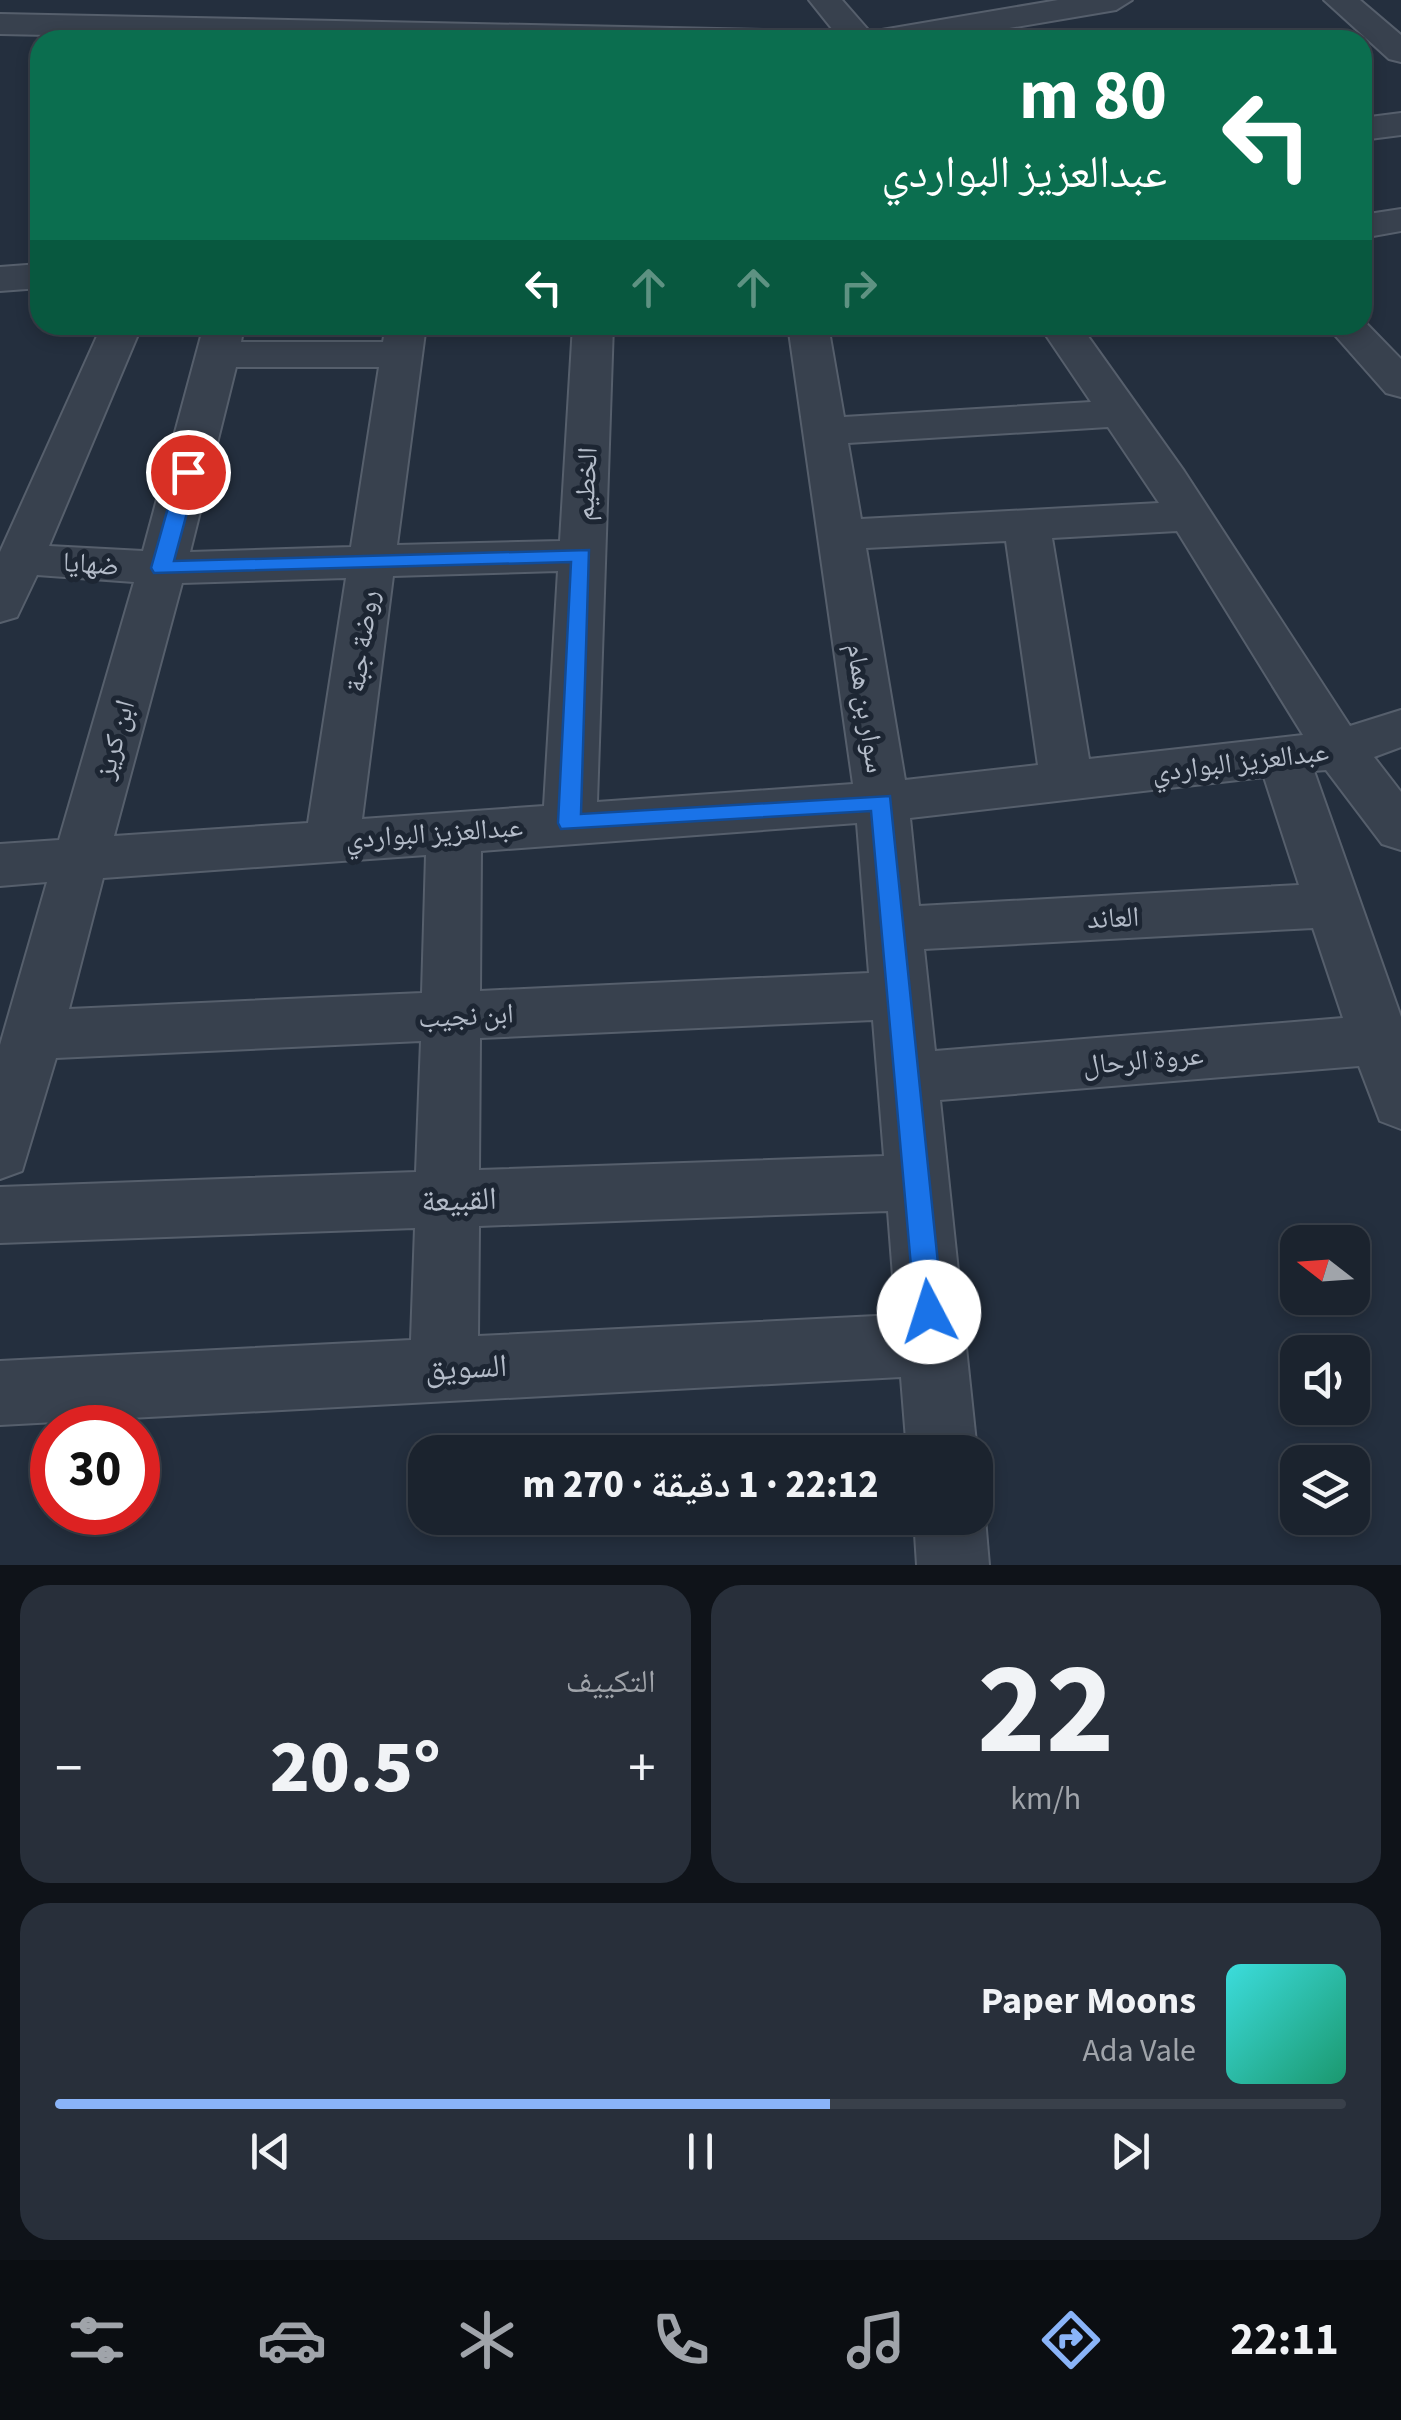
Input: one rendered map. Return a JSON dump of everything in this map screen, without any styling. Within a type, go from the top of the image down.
[{"type":"street","points":[[636,0],[656,30]]},
{"type":"street","points":[[824,0],[850,30]]},
{"type":"street","points":[[939,30],[1116,0]]},
{"type":"street","points":[[1340,0],[1401,52]]},
{"type":"street","points":[[0,24],[226,13],[284,30]]},
{"type":"street","points":[[312,30],[366,15],[433,30]]},
{"type":"street","points":[[1372,128],[1401,124]]},
{"type":"street","points":[[1372,225],[1401,220]]},
{"type":"street","points":[[0,278],[30,276]]},
{"type":"street","points":[[0,606],[118,335]]},
{"type":"street","name":"الخطيم","points":[[570,823],[593,335]]},
{"type":"street","name":"سوار بن همام","points":[[810,335],[882,802],[940,1435]]},
{"type":"street","points":[[1066,335],[1190,516],[1339,750],[1401,830]]},
{"type":"street","points":[[1355,335],[1401,384]]},
{"type":"street","points":[[221,340],[404,340]]},
{"type":"street","name":"ابن كريز","points":[[3,1129],[162,568],[221,340]]},
{"type":"street","name":"روضة جبة","points":[[332,838],[404,340]]},
{"type":"street","points":[[825,432],[1120,413]]},
{"type":"street","points":[[840,536],[1190,516]]},
{"type":"street","points":[[1027,524],[1066,781]]},
{"type":"street","name":"ضهايا","points":[[20,558],[162,568],[373,558],[582,555]]},
{"type":"street","name":"عبدالعزيز البواردي","points":[[0,864],[882,802],[1339,750],[1401,728]]},
{"type":"street","points":[[1283,756],[1401,1104]]},
{"type":"street","points":[[444,1368],[454,831]]},
{"type":"street","name":"العاند","points":[[893,929],[1333,904]]},
{"type":"street","name":"ابن نجيب","points":[[32,1035],[900,995]]},
{"type":"street","name":"عروة الرحال","points":[[907,1078],[1380,1040]]},
{"type":"street","name":"القبيعة","points":[[0,1215],[917,1182]]},
{"type":"street","name":"السويق","points":[[0,1393],[932,1344]]},
{"type":"street","points":[[950,1535],[953,1565]]},
{"type":"route","points":[[188,472],[162,568],[373,558],[582,555],[570,823],[882,802],[929,1312]]}]
